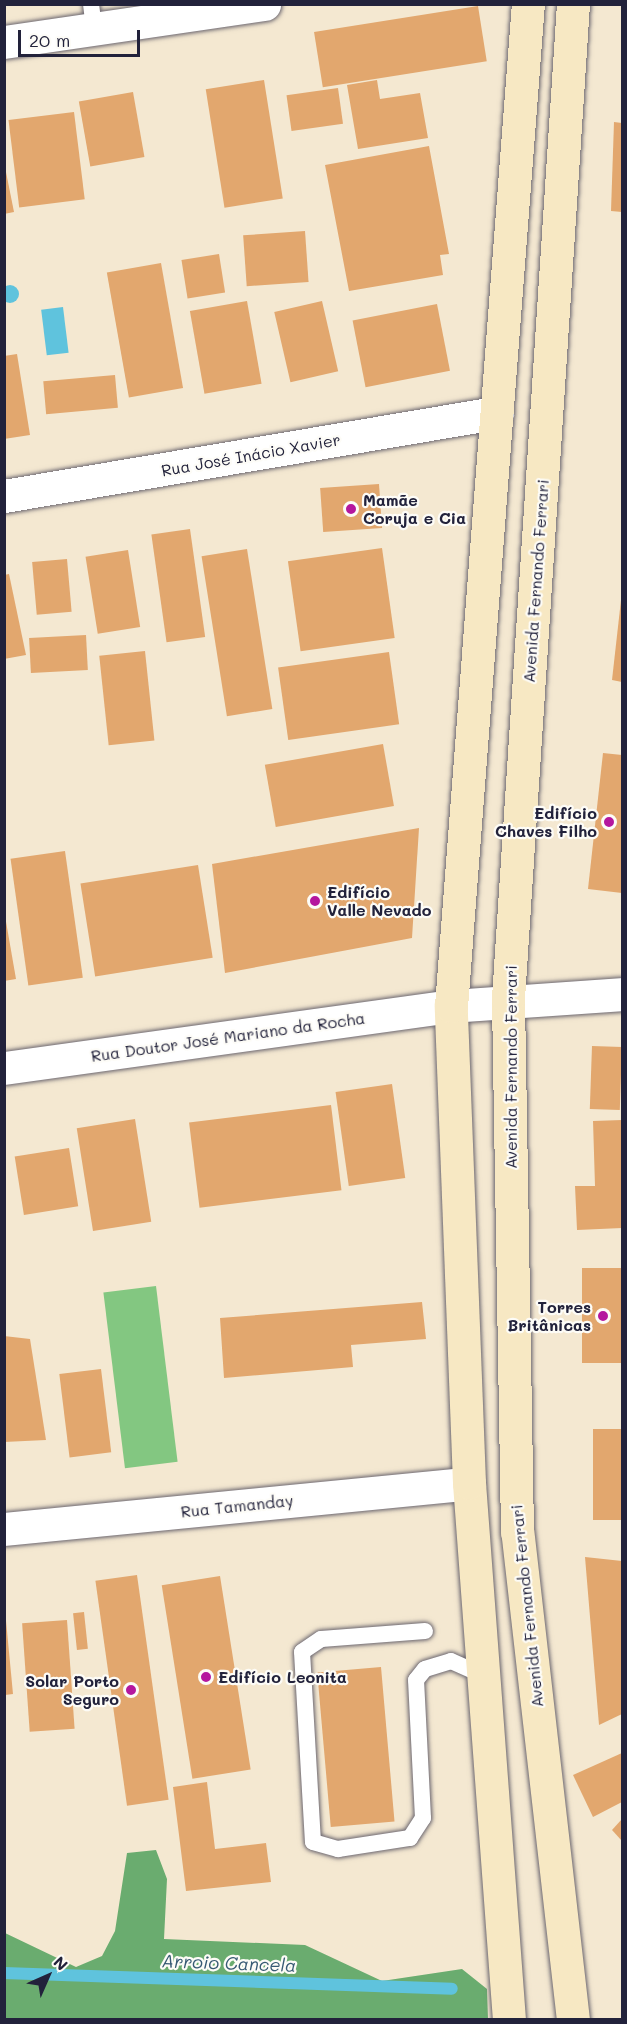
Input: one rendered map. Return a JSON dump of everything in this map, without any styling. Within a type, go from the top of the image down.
[{"type":"main road","points":[[509,2019],[469,1482],[452,1006],[528,4]]},
{"type":"main road","name":"Avenida Fernando Ferrari","points":[[573,4],[508,998],[517,1532],[573,2019]]},
{"type":"street","points":[[4,42],[92,17],[264,4]]},
{"type":"street","name":"Rua José Inácio Xavier","points":[[4,496],[496,413]]},
{"type":"street","name":"Rua Doutor José Mariano da Rocha","points":[[4,1068],[508,998],[622,994]]},
{"type":"street","name":"Rua Tamanday","points":[[4,1530],[469,1482]]},
{"type":"lane","points":[[425,1631],[321,1639],[302,1652],[313,1842],[338,1848],[410,1838],[423,1818],[412,1692],[416,1680],[425,1669],[451,1660],[483,1675]]},
{"type":"green space","points":[[156,1286],[178,1462],[125,1468],[103,1292]]},
{"type":"green space","points":[[156,1850],[167,1879],[164,1939],[305,1945],[382,1981],[462,1969],[487,1989],[488,2019],[5,2019],[5,1933],[76,1967],[102,1956],[115,1931],[127,1853]]},
{"type":"water","points":[[10,285],[16,288],[19,294],[16,300],[10,303],[4,300],[1,294],[4,288]]},
{"type":"water","points":[[63,307],[69,353],[47,355],[41,310]]},
{"type":"building","points":[[478,6],[487,61],[323,87],[314,32]]},
{"type":"building","points":[[264,80],[283,199],[224,208],[206,89]]},
{"type":"building","points":[[377,80],[380,99],[420,93],[428,138],[358,149],[347,85]]},
{"type":"building","points":[[338,88],[343,124],[292,131],[287,95]]},
{"type":"building","points":[[133,92],[144,157],[90,167],[79,102]]},
{"type":"building","points":[[74,112],[85,199],[19,207],[8,120]]},
{"type":"building","points":[[614,122],[622,123],[622,212],[611,211]]},
{"type":"building","points":[[429,146],[449,254],[440,255],[443,275],[349,291],[325,165]]},
{"type":"building","points":[[4,162],[14,212],[4,214]]},
{"type":"building","points":[[305,231],[309,282],[247,286],[243,235]]},
{"type":"building","points":[[219,254],[225,293],[188,298],[181,260]]},
{"type":"building","points":[[161,263],[183,388],[129,398],[107,273]]},
{"type":"building","points":[[247,301],[262,384],[204,394],[190,311]]},
{"type":"building","points":[[322,301],[338,371],[290,382],[274,312]]},
{"type":"building","points":[[437,304],[450,371],[366,387],[353,320]]},
{"type":"building","points":[[17,354],[30,435],[4,439],[4,356]]},
{"type":"building","points":[[115,375],[118,408],[46,414],[43,381]]},
{"type":"building","name":"Mamãe Coruja e Cia","points":[[379,484],[382,528],[323,532],[320,488]]},
{"type":"building","points":[[190,529],[205,637],[167,642],[151,534]]},
{"type":"building","points":[[382,548],[395,638],[301,651],[288,561]]},
{"type":"building","points":[[247,549],[272,709],[227,716],[202,556]]},
{"type":"building","points":[[128,550],[140,627],[98,634],[86,557]]},
{"type":"building","points":[[67,559],[72,612],[37,615],[32,562]]},
{"type":"building","points":[[9,574],[26,655],[4,659],[4,575]]},
{"type":"building","points":[[622,600],[622,682],[612,680]]},
{"type":"building","points":[[86,635],[88,670],[31,673],[29,638]]},
{"type":"building","points":[[145,651],[154,741],[109,745],[99,656]]},
{"type":"building","points":[[389,652],[399,724],[288,740],[278,668]]},
{"type":"building","points":[[383,744],[394,806],[276,827],[265,765]]},
{"type":"building","name":"Edifício Chaves Filho","points":[[603,753],[622,755],[622,893],[588,889]]},
{"type":"building","name":"Edifício Valle Nevado","points":[[419,828],[412,938],[225,973],[212,864]]},
{"type":"building","points":[[65,851],[83,978],[28,985],[11,859]]},
{"type":"building","points":[[198,865],[213,958],[95,976],[80,884]]},
{"type":"building","points":[[4,910],[16,979],[4,981]]},
{"type":"building","points":[[592,1046],[622,1047],[620,1110],[590,1109]]},
{"type":"building","points":[[392,1084],[405,1178],[349,1186],[336,1092]]},
{"type":"building","points":[[331,1105],[341,1190],[200,1208],[189,1122]]},
{"type":"building","points":[[135,1119],[151,1222],[93,1231],[77,1128]]},
{"type":"building","points":[[622,1120],[622,1228],[577,1230],[575,1186],[595,1186],[593,1121]]},
{"type":"building","points":[[69,1148],[78,1206],[24,1215],[15,1157]]},
{"type":"building","name":"Torres Britânicas","points":[[582,1268],[622,1268],[622,1363],[582,1363]]},
{"type":"building","points":[[422,1302],[426,1339],[351,1345],[353,1367],[224,1378],[220,1318]]},
{"type":"building","points":[[4,1336],[30,1339],[46,1440],[4,1442]]},
{"type":"building","points":[[101,1369],[111,1452],[70,1457],[59,1374]]},
{"type":"building","points":[[593,1429],[622,1429],[622,1520],[593,1520]]},
{"type":"building","points":[[585,1557],[622,1561],[622,1714],[599,1725]]},
{"type":"building","name":"Solar Porto Seguro","points":[[137,1575],[169,1800],[127,1806],[95,1581]]},
{"type":"building","name":"Edifício Leonita","points":[[220,1576],[251,1770],[192,1779],[162,1585]]},
{"type":"building","points":[[5,1610],[13,1694],[5,1695]]},
{"type":"building","points":[[84,1612],[88,1649],[77,1650],[73,1613]]},
{"type":"building","points":[[67,1620],[75,1729],[30,1732],[22,1623]]},
{"type":"building","points":[[381,1667],[395,1821],[331,1827],[317,1673]]},
{"type":"building","points":[[622,1753],[622,1802],[593,1817],[573,1775]]},
{"type":"building","points":[[207,1782],[215,1849],[266,1843],[271,1882],[186,1891],[173,1787]]},
{"type":"building","points":[[622,1819],[622,1841],[612,1830]]},
{"type":"waterway","name":"Arroio Cancela","points":[[4,1973],[452,1989]]},
{"type":"place","name":"Mamãe Coruja e Cia","points":[[351,509]]},
{"type":"place","name":"Edifício Chaves Filho","points":[[609,822]]},
{"type":"place","name":"Edifício Valle Nevado","points":[[315,901]]},
{"type":"place","name":"Torres Britânicas","points":[[603,1316]]},
{"type":"place","name":"Edifício Leonita","points":[[206,1677]]},
{"type":"place","name":"Solar Porto Seguro","points":[[131,1690]]}]
